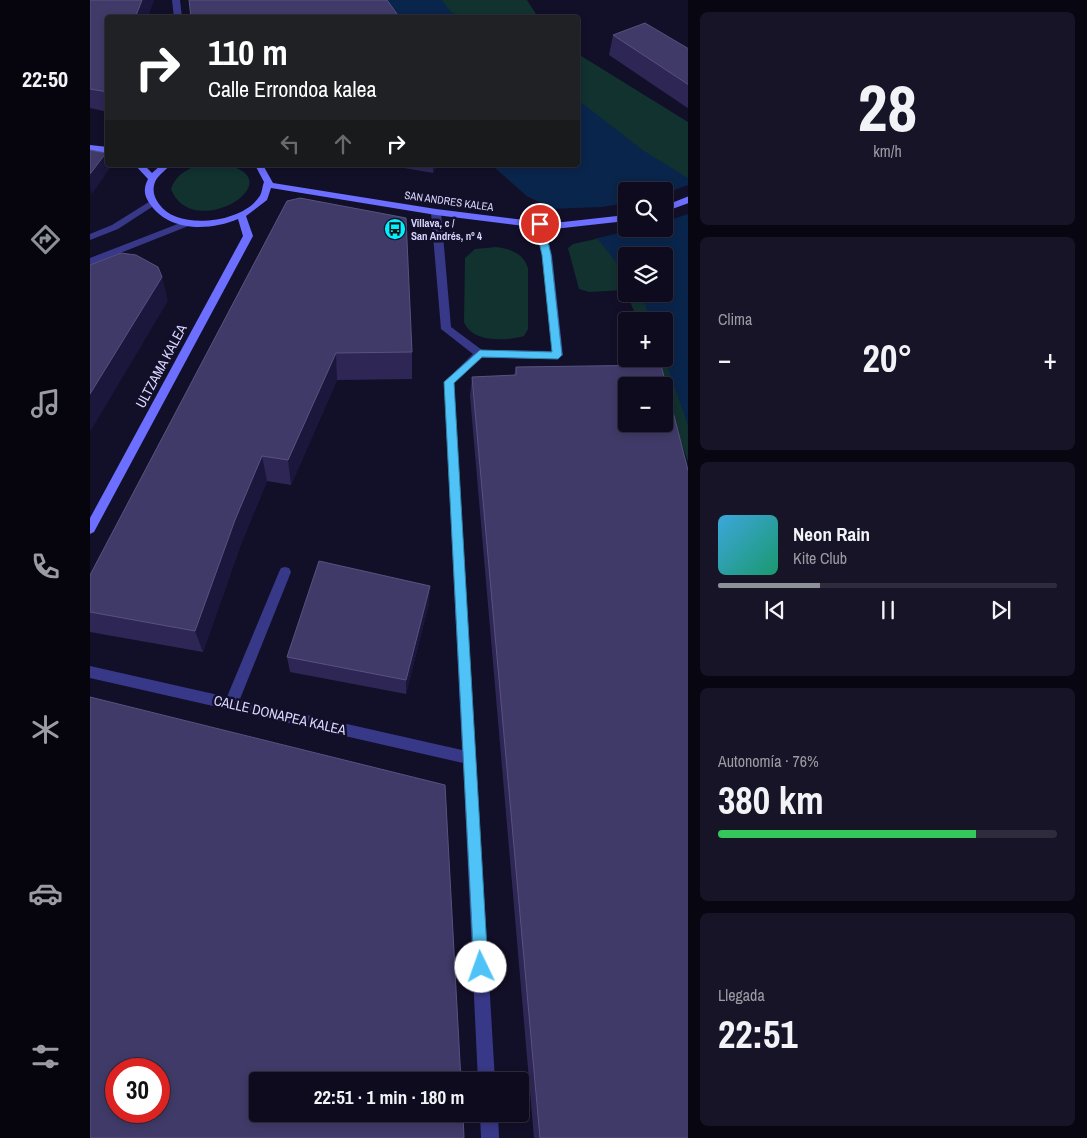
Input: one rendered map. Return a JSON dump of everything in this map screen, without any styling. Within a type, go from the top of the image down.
[{"type":"main road","points":[[90,148],[105,150]]},
{"type":"main road","points":[[141,167],[152,178]]},
{"type":"main road","points":[[164,167],[152,178],[148,191],[152,203],[166,216],[188,223],[225,221],[242,216],[256,207],[265,197],[269,186],[267,175],[261,167]]},
{"type":"main road","name":"SAN ANDRES KALEA","points":[[269,186],[436,212],[540,224],[562,225],[618,219]]},
{"type":"main road","points":[[673,205],[688,199]]},
{"type":"main road","name":"ULTZAMA KALEA","points":[[90,529],[248,236],[242,216]]},
{"type":"street","points":[[176,0],[178,15]]},
{"type":"street","points":[[90,237],[115,227],[152,203]]},
{"type":"street","points":[[436,212],[440,241],[446,329],[480,354],[558,355],[547,255],[540,224]]},
{"type":"street","points":[[90,262],[188,223]]},
{"type":"street","points":[[480,354],[449,382],[487,1072]]},
{"type":"street","points":[[231,704],[284,572]]},
{"type":"street","name":"CALLE DONAPEA KALEA","points":[[90,672],[470,758]]},
{"type":"street","points":[[489,1122],[490,1138]]},
{"type":"green space","points":[[381,0],[527,0],[537,15],[392,15]]},
{"type":"green space","points":[[580,55],[688,122],[688,214],[673,200],[673,182],[618,182],[618,237],[626,237],[626,247],[618,247],[618,290],[589,292],[579,289],[568,248],[573,244],[596,239],[554,209],[527,196],[494,167],[580,167]]},
{"type":"green space","points":[[233,167],[246,174],[249,185],[243,195],[231,204],[214,210],[197,210],[182,204],[171,189],[182,173],[190,168]]},
{"type":"green space","points":[[496,247],[507,249],[520,255],[528,268],[528,329],[524,336],[508,339],[490,339],[474,334],[464,322],[465,258],[475,249]]},
{"type":"green space","points":[[630,302],[664,302],[668,312],[634,312]]},
{"type":"green space","points":[[673,326],[688,365],[688,462],[673,418],[673,377],[659,377],[656,367],[673,367]]},
{"type":"water","points":[[371,0],[442,0],[450,11],[456,15],[382,15]]},
{"type":"water","points":[[580,102],[644,151],[688,178],[688,425],[673,382],[673,377],[671,377],[668,367],[673,367],[673,312],[648,312],[644,302],[673,302],[673,247],[618,247],[618,265],[597,238],[554,209],[527,196],[494,167],[580,167]]},
{"type":"pier","points":[[688,185],[688,214],[673,219],[673,191]]},
{"type":"pier","points":[[618,204],[618,233],[594,239],[548,209],[602,207]]},
{"type":"building","points":[[90,0],[142,0],[136,15],[105,15],[105,92],[90,89]]},
{"type":"building","points":[[189,0],[387,0],[398,15],[191,15]]},
{"type":"building","points":[[645,23],[688,48],[688,84],[613,35]]},
{"type":"building","points":[[90,150],[105,153],[105,154],[90,174]]},
{"type":"building","points":[[300,198],[406,218],[412,352],[336,353],[288,460],[262,456],[235,520],[195,631],[90,612],[90,575],[287,201]]},
{"type":"building","points":[[121,253],[136,255],[158,267],[162,277],[90,394],[90,265]]},
{"type":"building","points":[[516,367],[662,367],[664,377],[618,377],[618,432],[673,432],[673,412],[688,470],[688,1138],[540,1138],[472,377],[516,375]]},
{"type":"building","points":[[319,561],[430,586],[406,680],[287,657]]},
{"type":"building","points":[[90,697],[445,785],[461,1072],[249,1072],[249,1122],[463,1122],[464,1138],[90,1138]]},
{"type":"place","name":"Villava, c / San Andrés, nº 4","points":[[395,229]]},
{"type":"route","points":[[481,967],[449,382],[480,354],[558,355],[547,255],[540,224]]}]
